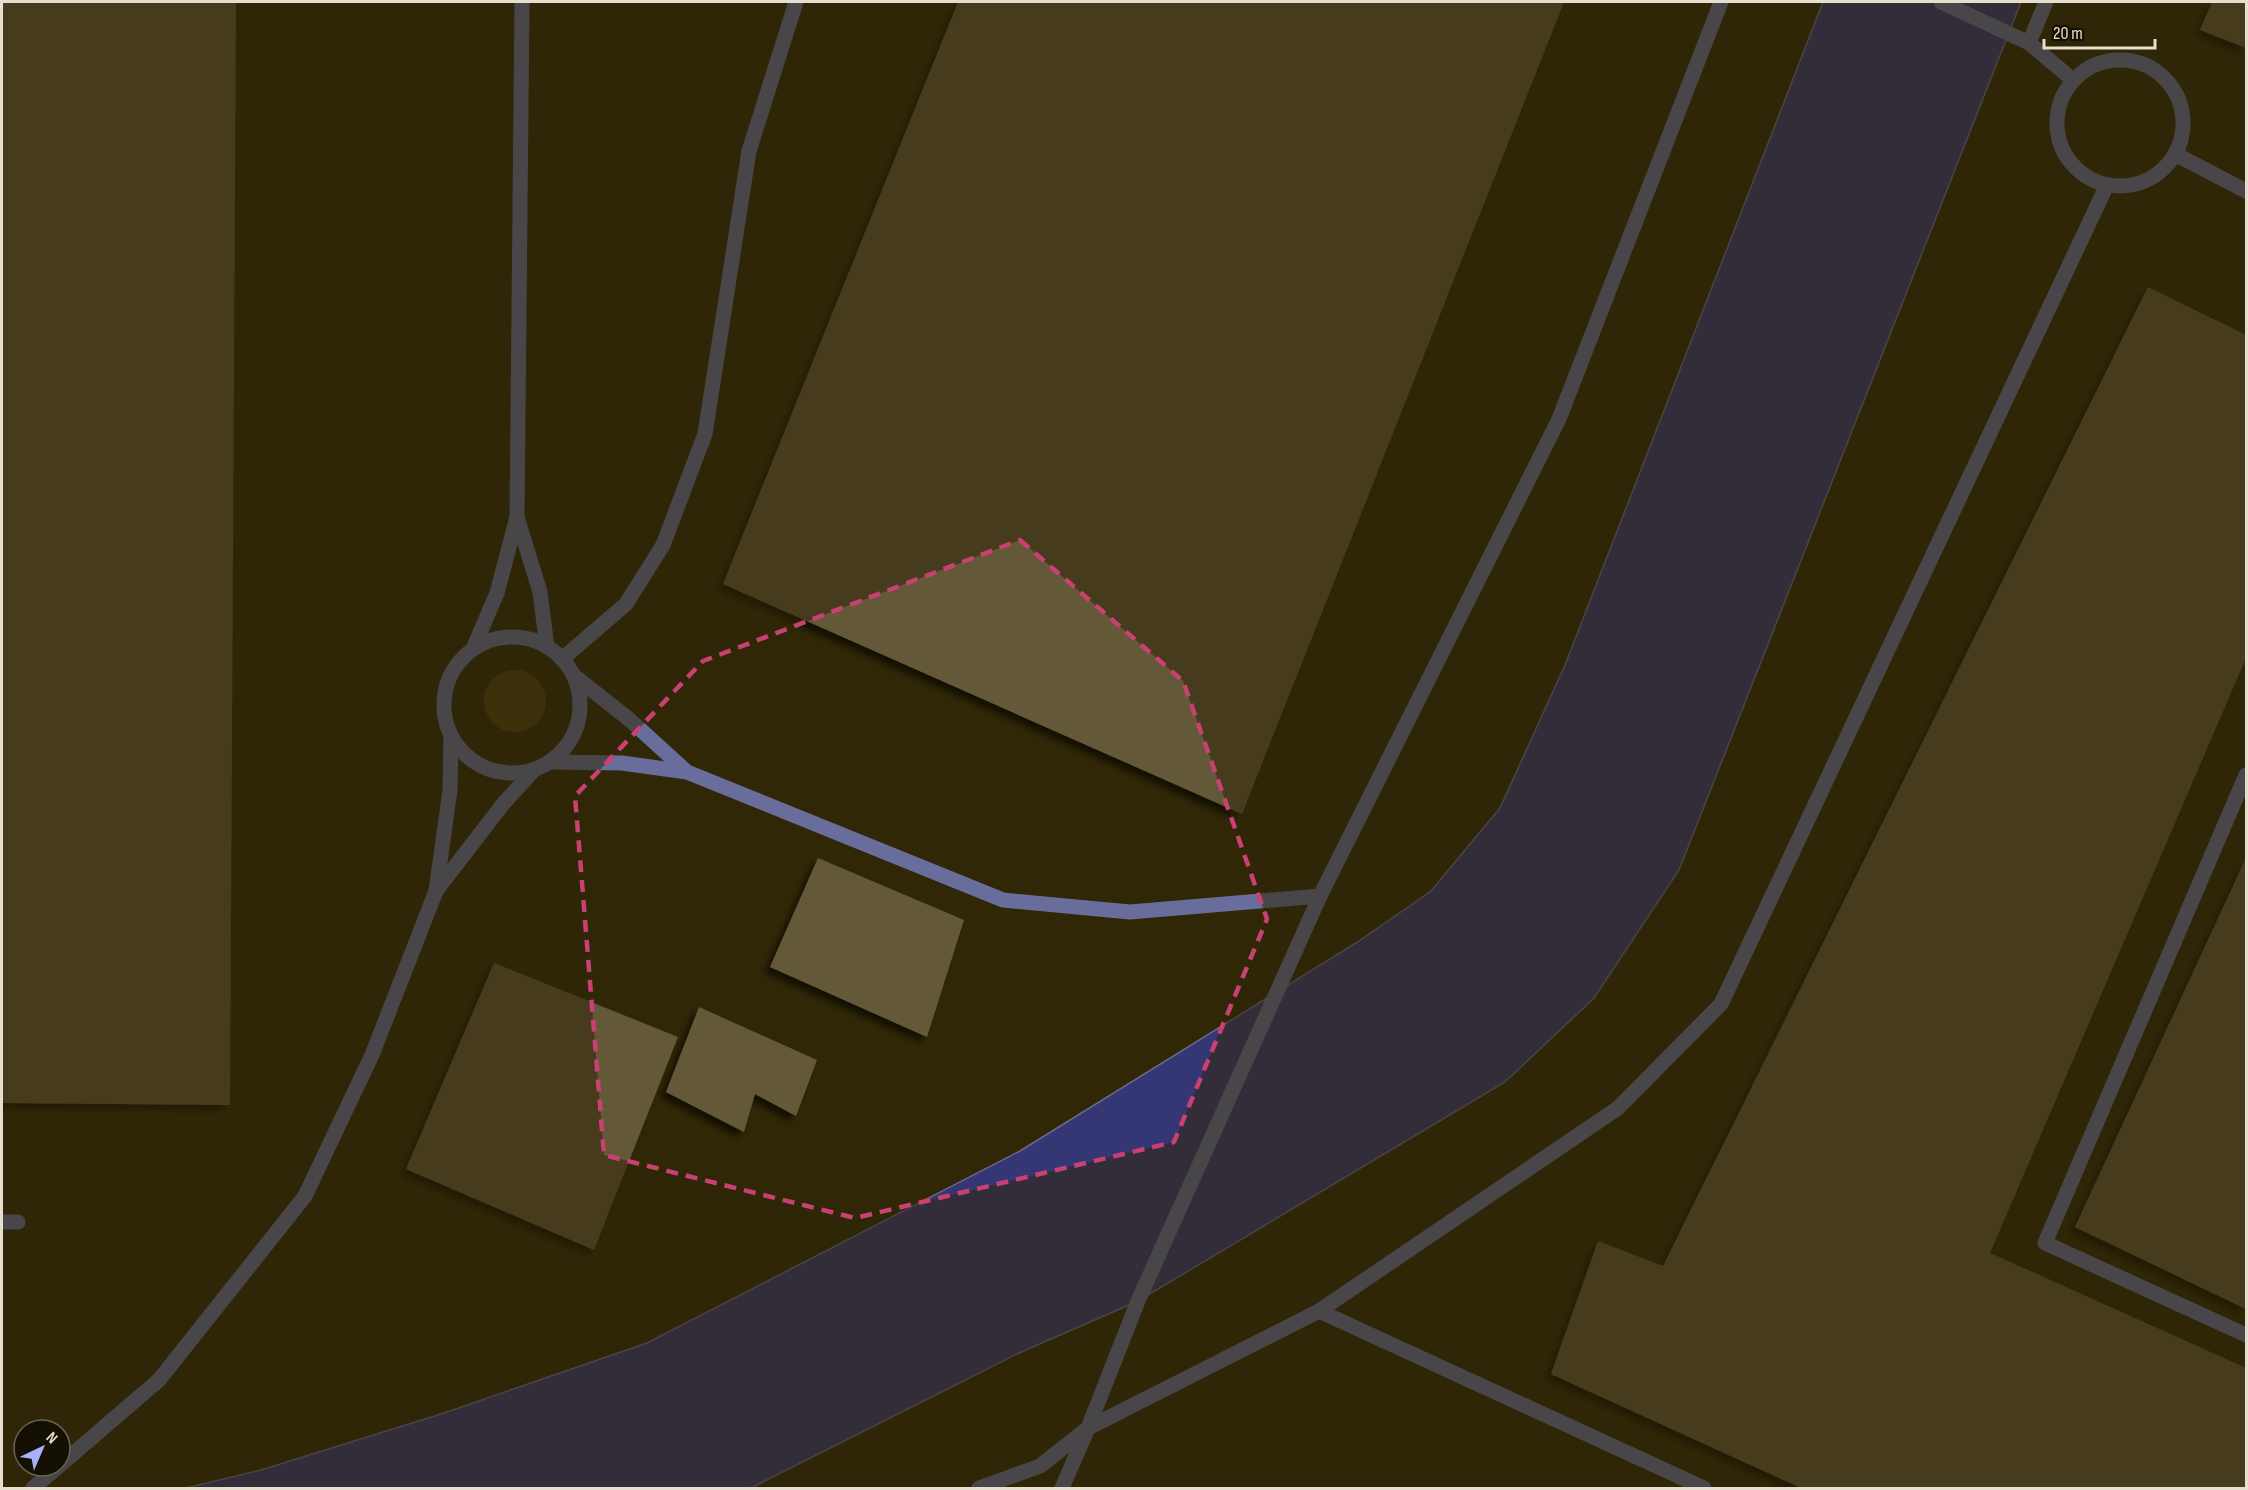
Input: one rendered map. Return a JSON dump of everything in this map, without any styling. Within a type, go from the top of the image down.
[{"type":"lane","points":[[473,649],[497,593],[517,517],[522,2]]},
{"type":"lane","points":[[562,659],[626,604],[663,545],[705,434],[749,151],[796,2]]},
{"type":"lane","points":[[1062,1488],[1138,1301],[1320,896],[1559,419],[1721,2]]},
{"type":"lane","points":[[1941,2],[2029,43],[2073,80]]},
{"type":"lane","points":[[2029,43],[2046,2]]},
{"type":"lane","points":[[2123,60],[2141,63],[2157,72],[2170,84],[2179,101],[2183,118],[2182,137],[2175,154],[2154,177],[2123,186],[2107,185],[2092,180],[2076,168],[2065,153],[2058,135],[2057,116],[2062,97],[2073,80],[2087,68],[2104,61],[2123,60]]},
{"type":"lane","points":[[2175,154],[2247,191]]},
{"type":"lane","points":[[980,1488],[1040,1466],[1088,1428],[1319,1311],[1618,1108],[1721,1004],[2107,185]]},
{"type":"lane","points":[[517,517],[540,592],[547,647]]},
{"type":"lane","points":[[72,1456],[159,1380],[305,1196],[372,1055],[436,891],[450,790],[451,736],[445,708],[449,679],[459,662],[473,649],[491,641],[510,637],[529,639],[547,647],[562,659],[573,675],[579,694],[578,722],[566,748],[552,762],[534,770],[515,774],[495,771],[478,764],[463,752],[451,736]]},
{"type":"lane","points":[[573,675],[630,720],[687,772]]},
{"type":"lane","points":[[552,762],[622,763],[687,772],[1003,900],[1130,912],[1320,896]]},
{"type":"lane","points":[[436,891],[503,804],[534,770]]},
{"type":"lane","points":[[2247,775],[2045,1243],[2247,1335]]},
{"type":"lane","points":[[2,1222],[18,1222]]},
{"type":"lane","points":[[1319,1311],[1704,1488]]},
{"type":"lane","points":[[33,1488],[45,1478]]},
{"type":"highlighted area","points":[[1020,540],[1183,681],[1267,919],[1174,1142],[855,1218],[604,1155],[575,796],[703,661]]},
{"type":"shaded area","points":[[1823,2],[2021,2],[1679,870],[1594,998],[1505,1082],[1138,1301],[1019,1353],[751,1488],[186,1488],[261,1470],[441,1414],[647,1343],[1020,1151],[1359,941],[1431,891],[1500,808],[1565,665]]},
{"type":"shaded area","points":[[509,670],[521,670],[537,679],[544,689],[546,701],[544,713],[537,723],[521,732],[509,732],[498,727],[489,718],[484,707],[484,695],[489,684],[498,675]]},
{"type":"building","points":[[2,2],[236,2],[230,1105],[2,1103]]},
{"type":"building","points":[[958,2],[1564,2],[1242,814],[723,584]]},
{"type":"building","points":[[2212,2],[2246,2],[2246,48],[2200,30]]},
{"type":"building","points":[[2148,287],[2246,335],[2246,658],[1990,1253],[2246,1368],[2246,1488],[1801,1488],[1551,1374],[1598,1241],[1663,1266]]},
{"type":"building","points":[[818,858],[964,920],[927,1037],[770,967]]},
{"type":"building","points":[[2246,858],[2246,1309],[2075,1227]]},
{"type":"building","points":[[494,963],[678,1037],[594,1250],[406,1169]]},
{"type":"building","points":[[699,1007],[817,1060],[796,1116],[755,1094],[744,1132],[666,1092]]}]
